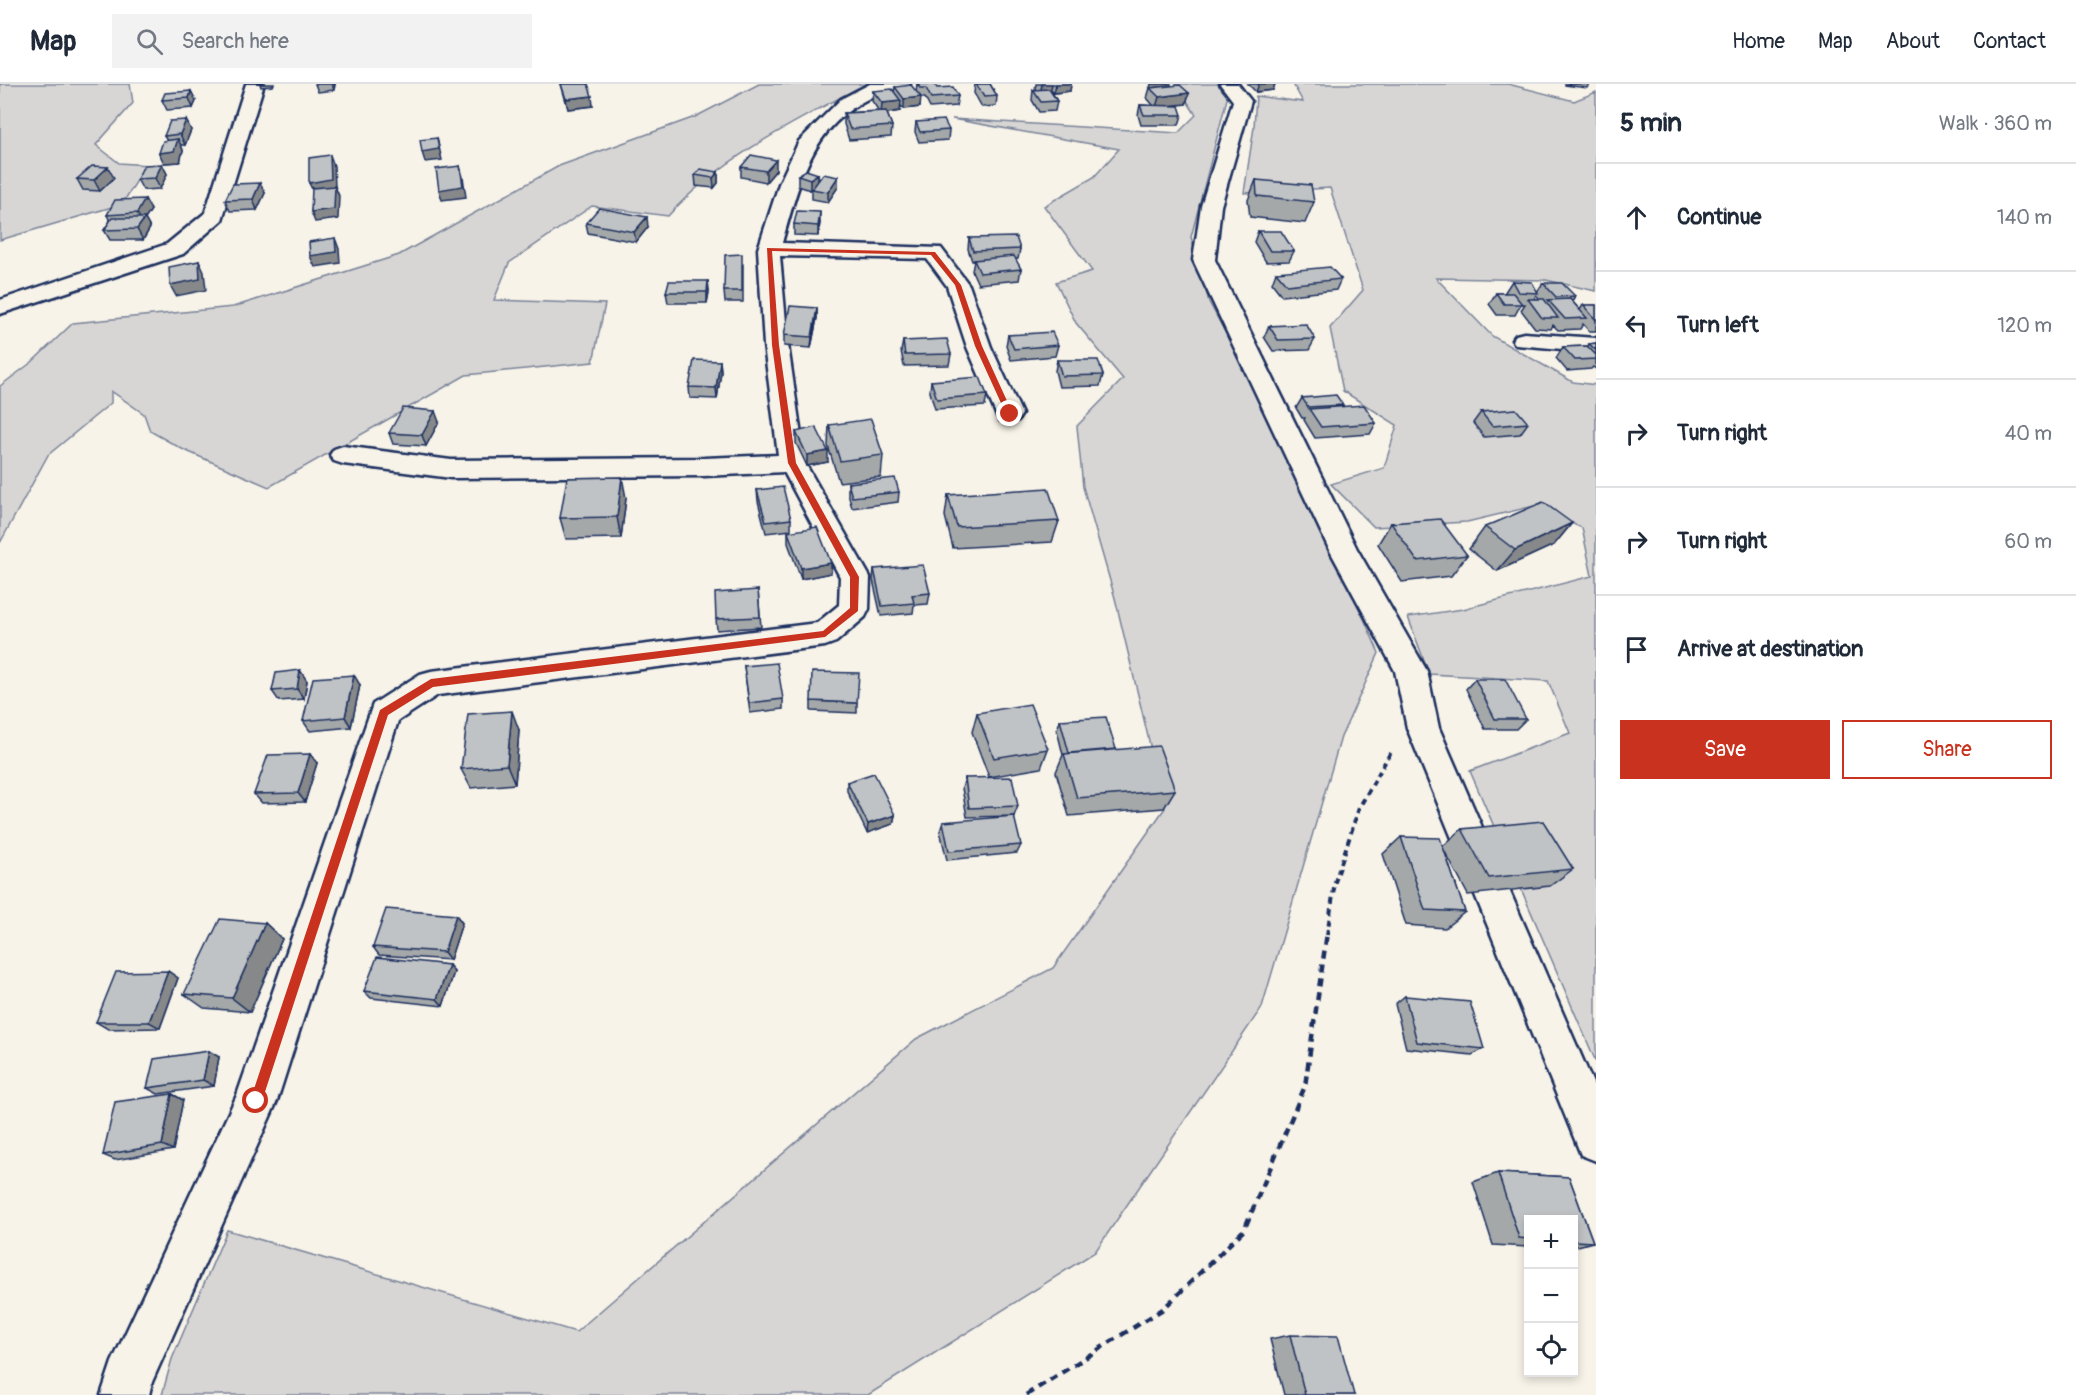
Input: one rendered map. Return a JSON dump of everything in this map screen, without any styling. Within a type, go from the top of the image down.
[{"type":"street","points":[[0,307],[175,249],[215,216],[255,84]]},
{"type":"street","points":[[125,1395],[129,1379],[256,1101],[384,712],[431,683],[825,634],[854,609],[855,577],[792,463],[776,345],[769,249],[789,184],[808,141],[847,103],[878,87],[900,84]]},
{"type":"street","points":[[1228,84],[1242,101],[1211,206],[1204,260],[1343,549],[1412,671],[1423,728],[1596,1140]]},
{"type":"street","points":[[769,249],[933,253],[958,285],[979,346],[1010,414]]},
{"type":"street","points":[[1524,340],[1596,345]]},
{"type":"street","points":[[343,455],[451,469],[704,467],[792,463]]},
{"type":"path","points":[[1026,1395],[1163,1309],[1244,1230],[1305,1086],[1335,882],[1359,808],[1392,748]]},
{"type":"shaded area","points":[[0,84],[130,84],[133,103],[96,145],[119,163],[147,165],[122,204],[0,240]]},
{"type":"shaded area","points":[[759,84],[877,84],[862,86],[759,143],[711,176],[668,216],[592,206],[509,263],[494,300],[605,304],[593,362],[466,375],[269,487],[182,449],[150,431],[144,414],[111,391],[111,403],[48,455],[0,543],[0,386],[32,362],[73,323],[233,307],[399,255],[559,166],[695,117]]},
{"type":"shaded area","points":[[1176,84],[1219,84],[1229,91],[1191,237],[1209,302],[1296,465],[1379,653],[1341,737],[1262,1007],[1095,1252],[868,1395],[162,1395],[172,1359],[227,1230],[576,1332],[916,1039],[1053,968],[1165,808],[1115,598],[1083,487],[1077,426],[1123,379],[1076,323],[1056,282],[1092,271],[1044,206],[1094,177],[1119,149],[952,119],[1178,133],[1196,115]]},
{"type":"shaded area","points":[[1293,84],[1508,84],[1574,101],[1596,92],[1596,291],[1546,280],[1436,278],[1492,336],[1573,382],[1596,385],[1596,1062],[1470,771],[1570,733],[1548,681],[1429,674],[1408,617],[1463,609],[1592,576],[1582,528],[1534,506],[1467,522],[1374,527],[1331,484],[1384,468],[1397,425],[1343,391],[1330,328],[1363,290],[1330,188],[1244,193],[1254,127],[1256,96],[1303,102]]},
{"type":"building","points":[[561,84],[588,84],[592,96],[566,99]]},
{"type":"building","points":[[917,84],[934,84],[937,88],[953,87],[958,96],[931,98],[926,88],[920,88]]},
{"type":"building","points":[[976,84],[990,84],[997,96],[984,97]]},
{"type":"building","points":[[911,85],[921,97],[904,99],[895,87]]},
{"type":"building","points":[[1180,85],[1189,93],[1159,97],[1150,88]]},
{"type":"building","points":[[892,89],[901,101],[882,103],[873,91]]},
{"type":"building","points":[[1049,89],[1057,101],[1041,102],[1033,90]]},
{"type":"building","points":[[191,91],[189,98],[162,100],[165,93]]},
{"type":"building","points":[[1140,105],[1179,106],[1182,115],[1144,115]]},
{"type":"building","points":[[886,111],[892,126],[850,129],[844,113]]},
{"type":"building","points":[[186,120],[180,134],[164,136],[170,121]]},
{"type":"building","points":[[944,120],[949,130],[920,132],[916,122]]},
{"type":"building","points":[[437,138],[439,149],[422,152],[420,140]]},
{"type":"building","points":[[178,139],[174,151],[159,153],[163,141]]},
{"type":"building","points":[[330,155],[331,179],[309,183],[309,158]]},
{"type":"building","points":[[751,155],[776,160],[766,171],[741,167]]},
{"type":"building","points":[[162,164],[155,178],[137,179],[144,165]]},
{"type":"building","points":[[92,166],[108,167],[94,180],[77,179]]},
{"type":"building","points":[[460,166],[463,186],[439,190],[436,169]]},
{"type":"building","points":[[700,169],[718,172],[713,178],[695,175]]},
{"type":"building","points":[[806,170],[818,174],[810,179],[798,175]]},
{"type":"building","points":[[823,174],[838,177],[828,192],[812,189]]},
{"type":"building","points":[[1256,180],[1311,185],[1314,202],[1257,196]]},
{"type":"building","points":[[260,183],[253,199],[225,200],[233,184]]},
{"type":"building","points":[[335,186],[334,209],[311,212],[312,188]]},
{"type":"building","points":[[145,199],[137,213],[107,215],[115,200]]},
{"type":"building","points":[[599,208],[647,217],[634,232],[586,223]]},
{"type":"building","points":[[797,211],[820,212],[818,226],[794,224]]},
{"type":"building","points":[[112,218],[145,218],[137,229],[104,230]]},
{"type":"building","points":[[1258,231],[1281,231],[1294,251],[1270,251]]},
{"type":"building","points":[[1016,237],[1020,249],[973,251],[969,238]]},
{"type":"building","points":[[335,238],[336,252],[310,256],[309,242]]},
{"type":"building","points":[[742,254],[742,291],[724,291],[725,255]]},
{"type":"building","points":[[1014,256],[1021,269],[980,273],[974,260]]},
{"type":"building","points":[[199,261],[200,279],[170,285],[169,267]]},
{"type":"building","points":[[1330,267],[1341,279],[1287,285],[1276,272]]},
{"type":"building","points":[[669,281],[708,281],[707,292],[666,292]]},
{"type":"building","points":[[1512,281],[1532,282],[1538,293],[1518,292]]},
{"type":"building","points":[[1543,283],[1562,283],[1575,296],[1556,297]]},
{"type":"building","points":[[1496,293],[1513,293],[1522,304],[1504,304]]},
{"type":"building","points":[[1528,299],[1544,299],[1558,318],[1542,318]]},
{"type":"building","points":[[1570,299],[1587,318],[1565,319],[1548,300]]},
{"type":"building","points":[[1583,305],[1596,305],[1596,320]]},
{"type":"building","points":[[790,306],[817,308],[812,337],[784,335]]},
{"type":"building","points":[[1306,324],[1315,339],[1278,340],[1269,326]]},
{"type":"building","points":[[1052,332],[1058,345],[1014,349],[1008,335]]},
{"type":"building","points":[[947,339],[951,354],[905,355],[903,341]]},
{"type":"building","points":[[1596,343],[1596,350],[1589,344]]},
{"type":"building","points":[[1587,346],[1596,355],[1596,359],[1575,360],[1563,347]]},
{"type":"building","points":[[694,360],[720,361],[716,388],[689,387]]},
{"type":"building","points":[[1057,360],[1098,360],[1103,375],[1062,376]]},
{"type":"building","points":[[980,377],[987,395],[937,399],[931,381]]},
{"type":"building","points":[[1336,395],[1343,405],[1308,407],[1302,398]]},
{"type":"building","points":[[1364,405],[1376,423],[1321,427],[1309,409]]},
{"type":"building","points":[[403,408],[435,411],[422,435],[389,433]]},
{"type":"building","points":[[1516,409],[1528,423],[1492,426],[1481,412]]},
{"type":"building","points":[[871,419],[883,455],[840,461],[829,425]]},
{"type":"building","points":[[816,427],[828,451],[807,455],[796,432]]},
{"type":"building","points":[[622,477],[617,517],[560,518],[567,478]]},
{"type":"building","points":[[895,478],[899,492],[852,497],[848,483]]},
{"type":"building","points":[[783,487],[791,519],[766,522],[757,490]]},
{"type":"building","points":[[1048,488],[1059,521],[957,527],[948,495]]},
{"type":"building","points":[[1543,502],[1572,523],[1515,550],[1485,527]]},
{"type":"building","points":[[1440,519],[1467,555],[1417,561],[1391,523]]},
{"type":"building","points":[[817,527],[831,563],[801,568],[788,532]]},
{"type":"building","points":[[923,565],[930,593],[912,595],[914,603],[882,606],[874,569]]},
{"type":"building","points":[[758,590],[760,617],[716,619],[715,593]]},
{"type":"building","points":[[777,663],[783,699],[749,703],[744,666]]},
{"type":"building","points":[[300,670],[297,689],[272,691],[276,673]]},
{"type":"building","points":[[812,672],[859,673],[857,703],[811,701]]},
{"type":"building","points":[[354,675],[345,717],[303,721],[313,678]]},
{"type":"building","points":[[1475,679],[1505,679],[1526,719],[1495,719]]},
{"type":"building","points":[[1030,704],[1048,749],[994,758],[977,713]]},
{"type":"building","points":[[512,711],[507,765],[461,769],[468,714]]},
{"type":"building","points":[[1106,717],[1116,749],[1069,753],[1060,720]]},
{"type":"building","points":[[1159,746],[1175,790],[1077,798],[1064,754]]},
{"type":"building","points":[[310,754],[298,793],[254,794],[268,755]]},
{"type":"building","points":[[874,773],[895,815],[868,824],[847,782]]},
{"type":"building","points":[[1012,777],[1018,806],[969,808],[965,778]]},
{"type":"building","points":[[1014,816],[1021,845],[949,851],[943,822]]},
{"type":"building","points":[[1543,821],[1573,869],[1489,878],[1462,829]]},
{"type":"building","points":[[1401,837],[1440,838],[1465,912],[1425,910]]},
{"type":"building","points":[[386,909],[456,915],[444,952],[373,947]]},
{"type":"building","points":[[220,919],[265,923],[232,998],[184,994]]},
{"type":"building","points":[[377,957],[449,965],[437,999],[364,991]]},
{"type":"building","points":[[168,971],[149,1022],[96,1022],[116,972]]},
{"type":"building","points":[[1405,996],[1470,1002],[1484,1049],[1417,1042]]},
{"type":"building","points":[[209,1051],[203,1080],[147,1088],[154,1059]]},
{"type":"building","points":[[172,1094],[162,1145],[103,1155],[115,1102]]},
{"type":"building","points":[[1498,1173],[1569,1177],[1593,1242],[1578,1241],[1578,1215],[1524,1215],[1524,1239],[1519,1238]]},
{"type":"building","points":[[1290,1335],[1338,1336],[1354,1395],[1305,1395]]},
{"type":"route","points":[[256,1101],[384,712],[431,683],[825,634],[854,609],[855,577],[792,463],[776,345],[769,249],[933,253],[958,285],[979,346],[1010,414]]}]
